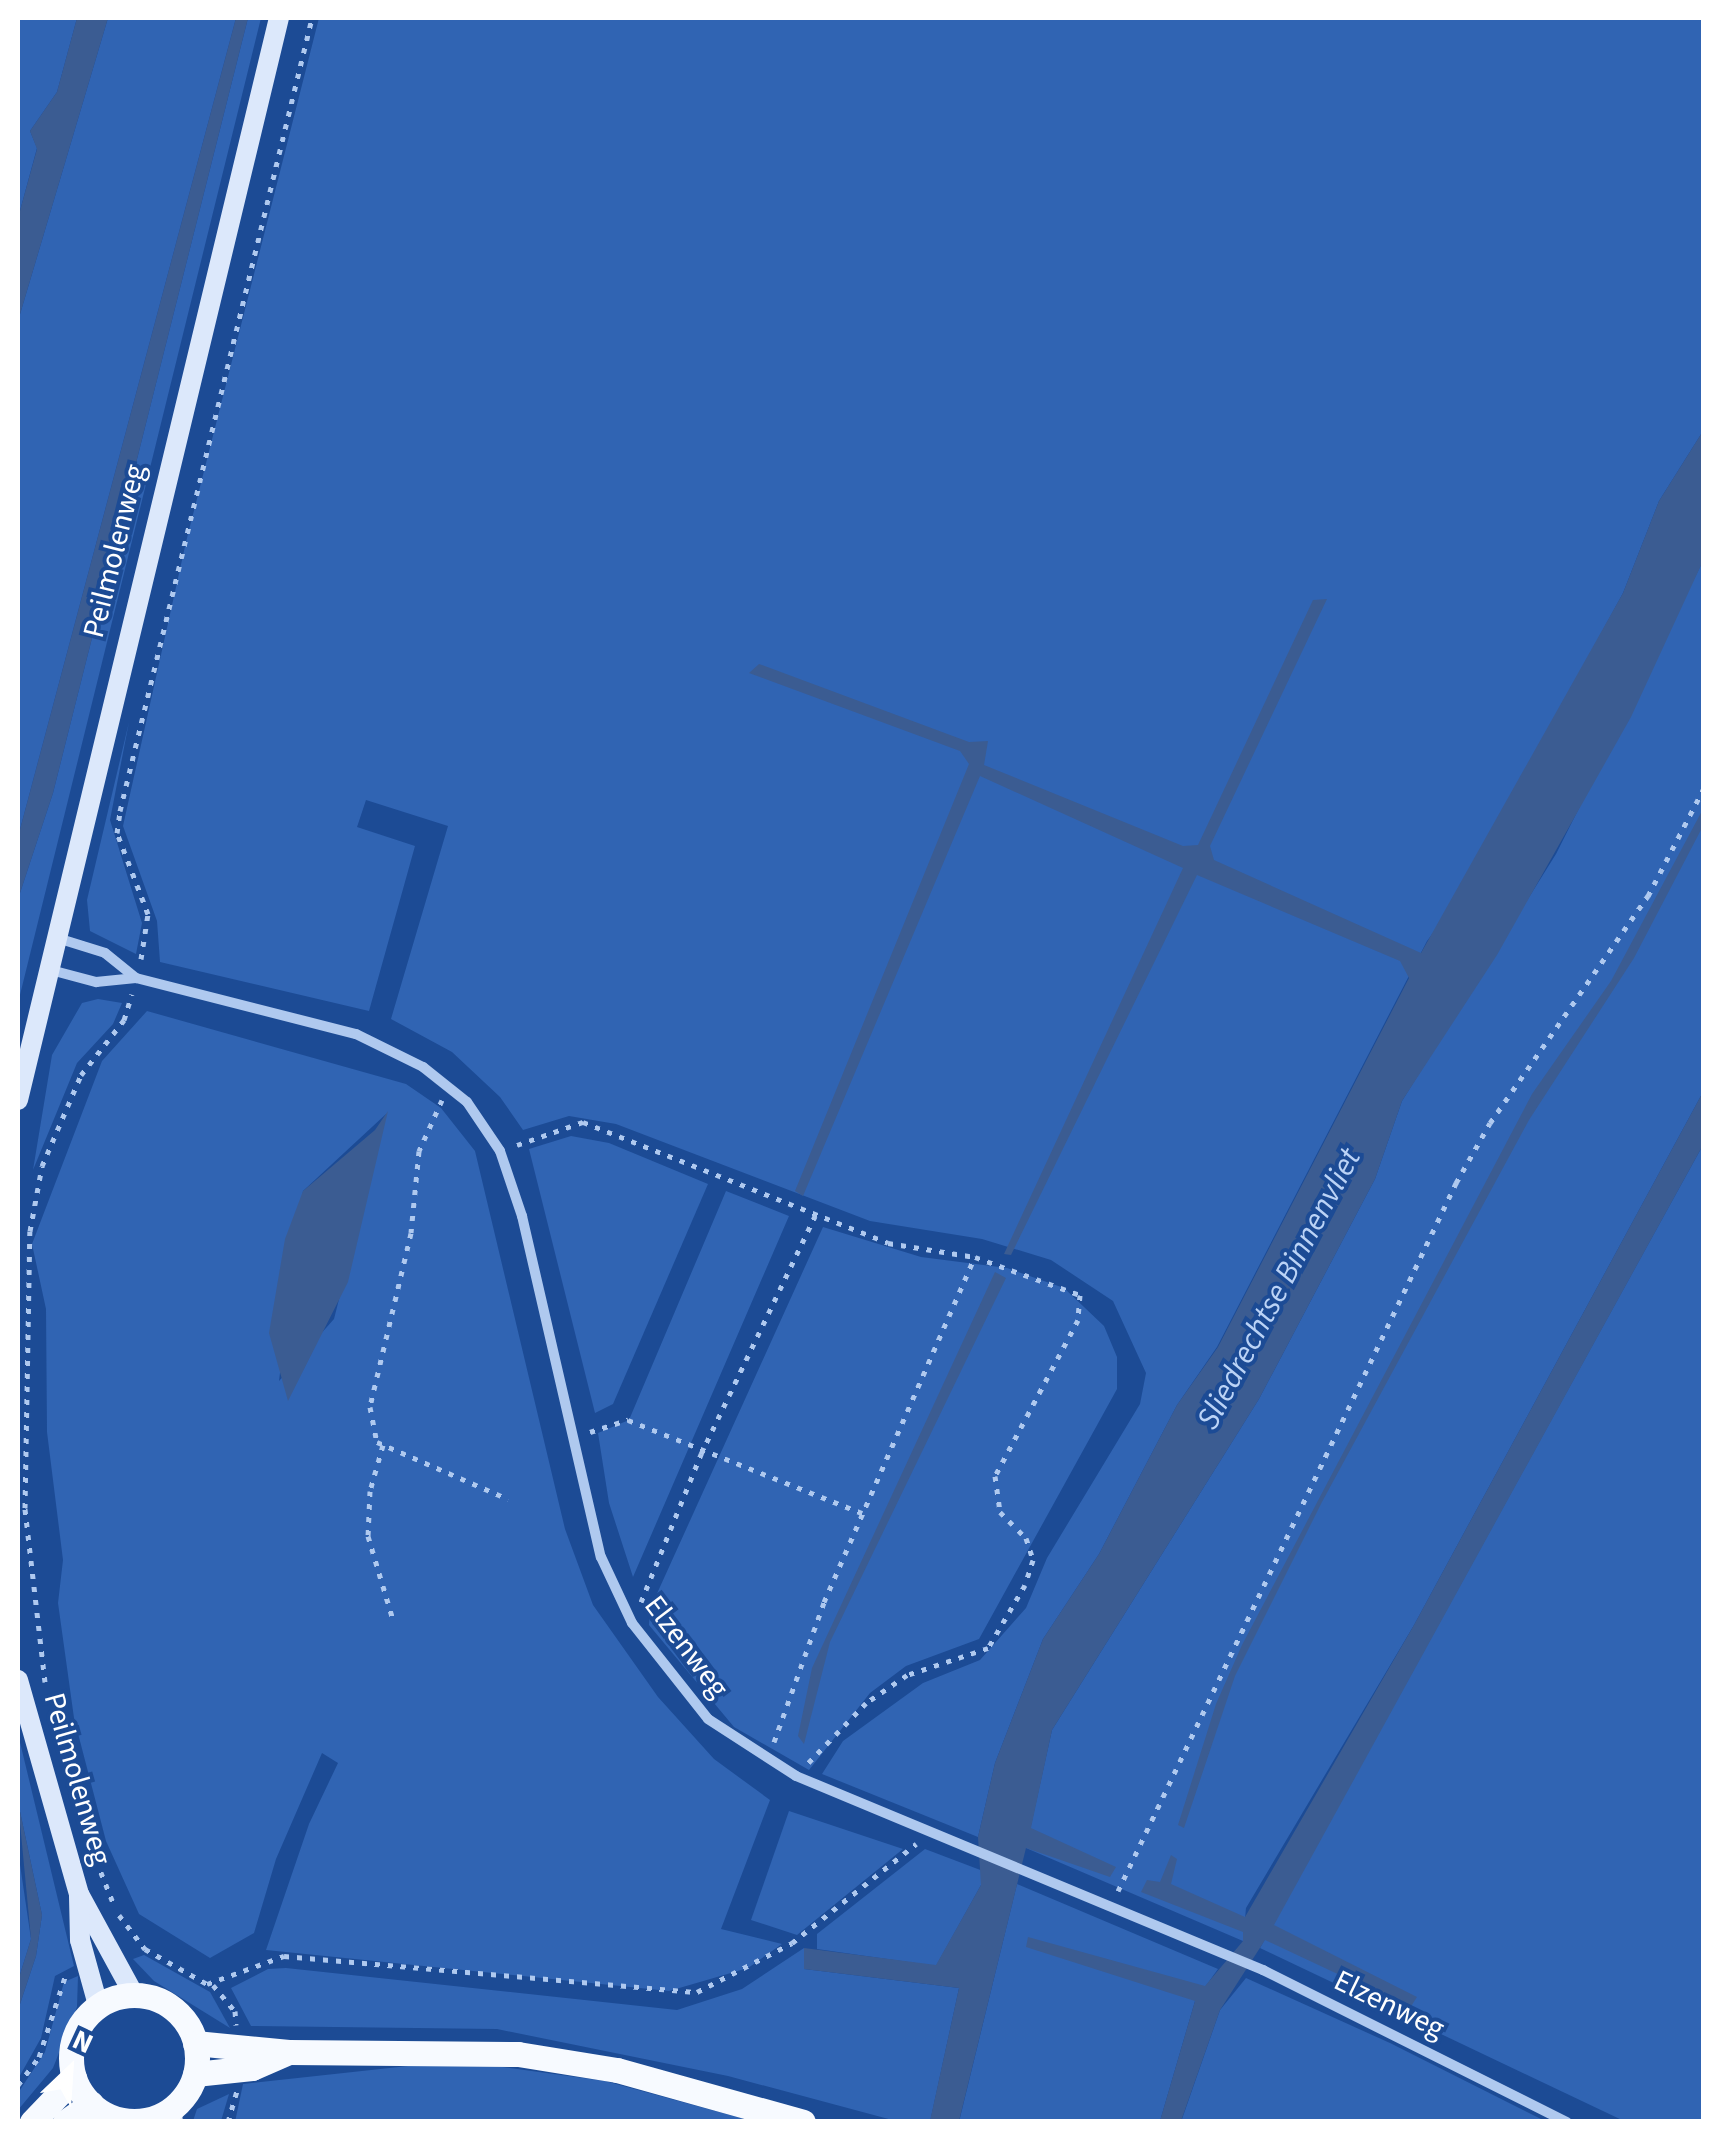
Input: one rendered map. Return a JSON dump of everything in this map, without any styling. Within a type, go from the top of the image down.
[{"type":"main road","name":"Peilmolenweg","points":[[18,1100],[279,18]]},
{"type":"main road","name":"Peilmolenweg","points":[[18,1680],[79,1894],[88,1966],[98,2006]]},
{"type":"main road","name":"Peilmolenweg","points":[[79,1894],[134,1995]]},
{"type":"main road","points":[[134,1995],[179,2014],[195,2043],[195,2074],[172,2115],[138,2121],[113,2118],[91,2104],[74,2078],[72,2046],[98,2006],[134,1995]]},
{"type":"main road","points":[[195,2043],[251,2044],[289,2052],[410,2048],[518,2054],[618,2070],[803,2122]]},
{"type":"main road","points":[[195,2074],[252,2068],[289,2052]]},
{"type":"main road","points":[[32,2122],[74,2078]]},
{"type":"main road","points":[[65,2122],[91,2104]]},
{"type":"street","name":"Elzenweg","points":[[54,938],[105,953],[136,978]]},
{"type":"street","name":"Elzenweg","points":[[47,969],[96,982],[136,978],[356,1034],[452,1087],[500,1150],[522,1216],[570,1438],[601,1557],[632,1624],[708,1719],[796,1776],[1263,1970],[1567,2122]]},
{"type":"path","points":[[1111,1906],[1268,1565],[1456,1182],[1490,1123],[1648,896],[1704,788]]},
{"type":"path","points":[[452,1087],[432,1112],[419,1150],[411,1233],[370,1407],[376,1442],[508,1499]]},
{"type":"path","points":[[500,1150],[583,1122],[888,1243],[975,1257],[1080,1295],[1078,1320],[994,1476],[1000,1512],[1026,1538],[1033,1560],[1025,1585],[988,1648],[907,1675],[866,1703],[796,1776]]},
{"type":"path","points":[[632,1624],[702,1454],[815,1216]]},
{"type":"path","points":[[768,1759],[862,1513],[975,1257]]},
{"type":"path","points":[[570,1438],[628,1420],[702,1454],[862,1513]]},
{"type":"path","points":[[383,1445],[370,1491],[368,1536],[392,1620]]},
{"type":"path","points":[[116,1958],[145,1949],[186,1976],[213,1985],[260,1960],[284,1956],[697,1992],[792,1943],[930,1833]]},
{"type":"path","points":[[18,2086],[39,2057],[60,1976],[88,1966]]},
{"type":"shaded area","points":[[18,18],[77,18],[57,92],[30,131],[37,148],[18,218]]},
{"type":"shaded area","points":[[108,18],[236,18],[18,837],[18,321]]},
{"type":"shaded area","points":[[248,18],[261,18],[18,1003],[18,899],[53,793]]},
{"type":"shaded area","points":[[319,18],[1703,18],[1703,431],[1659,501],[1623,593],[1451,909],[1427,941],[1217,1347],[1177,1405],[1099,1554],[1043,1639],[995,1763],[978,1837],[822,1774],[843,1741],[923,1683],[980,1660],[1026,1608],[1047,1558],[1140,1404],[1146,1373],[1113,1301],[1051,1260],[982,1239],[870,1221],[616,1124],[569,1116],[523,1130],[500,1097],[452,1052],[391,1019],[448,826],[366,800],[357,827],[415,846],[369,1011],[160,962],[157,921],[123,826],[186,542]]},
{"type":"shaded area","points":[[1703,561],[1703,1092],[1414,1625],[1246,1908],[1243,1941],[1026,1848],[1052,1730],[1259,1399],[1375,1179],[1402,1101],[1556,854]]},
{"type":"shaded area","points":[[129,722],[110,820],[142,923],[136,954],[90,931],[87,900]]},
{"type":"shaded area","points":[[98,999],[122,1003],[113,1024],[77,1063],[33,1170],[52,1055],[82,1003]]},
{"type":"shaded area","points":[[147,1011],[406,1084],[441,1108],[475,1151],[565,1529],[593,1605],[658,1697],[714,1759],[770,1800],[721,1929],[782,1944],[748,1968],[669,1991],[266,1950],[309,1824],[338,1763],[322,1753],[276,1859],[254,1933],[210,1958],[139,1914],[106,1841],[74,1718],[58,1603],[63,1560],[47,1432],[46,1309],[32,1244],[102,1061]],"holes":[[[386,1114],[334,1319],[279,1381],[303,1191]]]},
{"type":"shaded area","points":[[571,1136],[609,1143],[708,1184],[613,1404],[595,1413],[529,1149]]},
{"type":"shaded area","points":[[1703,1145],[1703,2121],[1624,2121],[1260,1948]]},
{"type":"shaded area","points":[[726,1191],[789,1216],[633,1577],[609,1503],[598,1433],[629,1420]]},
{"type":"shaded area","points":[[823,1227],[921,1257],[1007,1268],[1064,1288],[1104,1326],[1117,1357],[1117,1389],[979,1639],[906,1666],[870,1693],[809,1770],[734,1727],[649,1625],[650,1609]]},
{"type":"shaded area","points":[[18,1734],[74,1966],[55,1976],[41,2038],[18,2079],[18,2010],[36,1956],[42,1915],[18,1802]]},
{"type":"shaded area","points":[[789,1811],[903,1849],[797,1935],[751,1920]]},
{"type":"shaded area","points":[[925,1849],[983,1871],[981,1885],[936,1966],[817,1949],[817,1934]]},
{"type":"shaded area","points":[[18,1851],[31,1939],[18,1981]]},
{"type":"shaded area","points":[[1017,1884],[1218,1969],[1195,2001],[1160,2121],[959,2122]]},
{"type":"shaded area","points":[[804,1948],[804,1969],[959,1988],[930,2122],[896,2121],[728,2076],[497,2029],[251,2026],[231,1988],[268,1969],[286,1968],[677,2010],[742,1989]]},
{"type":"shaded area","points":[[144,1955],[210,1992],[230,2028],[154,1981],[133,1959]]},
{"type":"shaded area","points":[[78,1976],[77,2007],[53,2068],[18,2110],[18,2093],[45,2052],[64,1982]]},
{"type":"shaded area","points":[[1246,1978],[1390,2043],[1545,2121],[1181,2122],[1220,2010]]},
{"type":"shaded area","points":[[417,2065],[495,2066],[605,2081],[756,2122],[235,2122],[243,2084]]},
{"type":"shaded area","points":[[229,2094],[221,2121],[193,2121],[197,2109]]},
{"type":"water","points":[[77,18],[108,18],[18,321],[18,218],[37,149],[30,131],[57,92]]},
{"type":"water","points":[[236,18],[248,18],[53,793],[18,899],[18,837]]},
{"type":"water","name":"Sliedrechtse Binnenvliet","points":[[1703,431],[1703,561],[1631,717],[1497,955],[1402,1101],[1375,1179],[1259,1399],[1052,1730],[1031,1828],[1116,1867],[1110,1877],[1026,1848],[959,2121],[930,2121],[959,1988],[804,1969],[804,1948],[936,1965],[981,1885],[978,1837],[995,1763],[1043,1639],[1099,1554],[1177,1405],[1218,1347],[1409,978],[1400,961],[1197,875],[1011,1255],[1004,1254],[1183,868],[980,776],[803,1196],[795,1191],[969,764],[960,751],[749,673],[759,664],[969,742],[988,741],[984,765],[1183,846],[1198,845],[1313,600],[1327,599],[1210,846],[1214,860],[1421,953],[1623,593],[1659,501]]},
{"type":"water","points":[[1703,809],[1703,826],[1634,958],[1529,1120],[1322,1502],[1235,1676],[1184,1828],[1178,1825],[1216,1704],[1242,1645],[1532,1094],[1611,981]]},
{"type":"water","points":[[1703,1092],[1703,1145],[1274,1925],[1417,1997],[1410,2008],[1265,1940],[1220,2010],[1181,2121],[1160,2121],[1195,2001],[1026,1947],[1028,1937],[1205,1986],[1243,1941],[1243,1932],[1141,1892],[1147,1880],[1160,1882],[1171,1855],[1177,1859],[1171,1884],[1245,1917],[1414,1625]]},
{"type":"water","points":[[388,1111],[348,1282],[288,1401],[269,1333],[285,1239],[303,1191],[375,1130]]},
{"type":"water","points":[[995,1272],[1006,1278],[830,1642],[804,1744],[798,1736],[812,1668]]},
{"type":"water","points":[[18,1802],[42,1915],[36,1956],[18,2010],[18,1981],[31,1939]]}]
